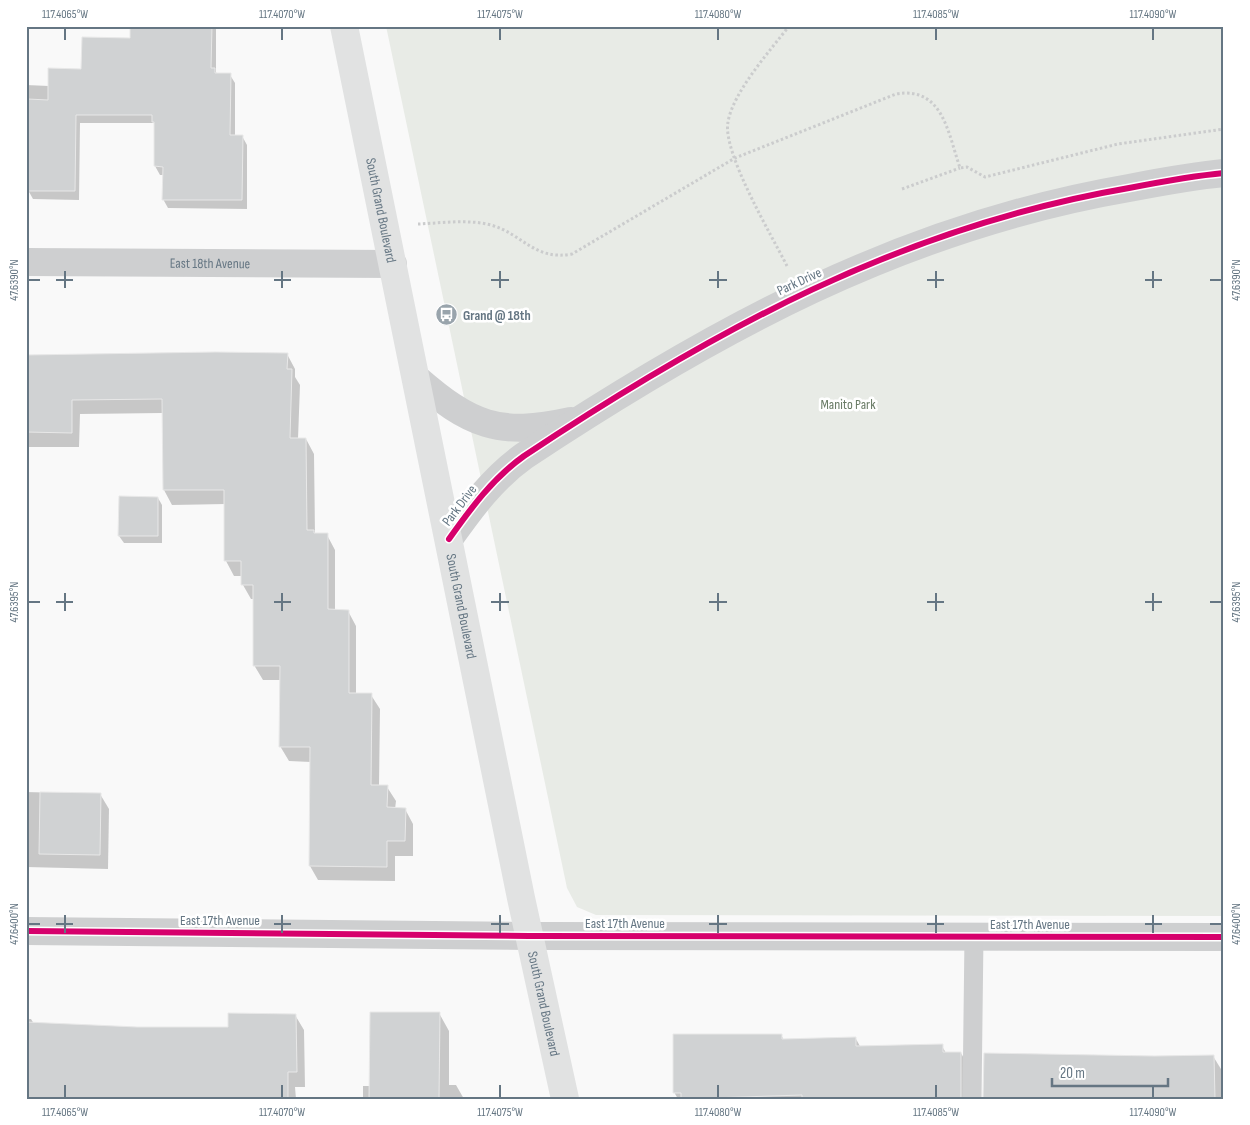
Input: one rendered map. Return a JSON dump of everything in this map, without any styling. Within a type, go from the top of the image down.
[{"type":"main road","name":"South Grand Boulevard","points":[[344,26],[529,936],[565,1099]]},
{"type":"street","name":"Park Drive","points":[[449,539],[482,495],[509,466],[712,340],[801,293],[921,242],[1016,213],[1108,191],[1224,174]]},
{"type":"street","name":"East 18th Avenue","points":[[26,262],[393,264]]},
{"type":"street","name":"Park Drive","points":[[416,378],[454,409],[483,423],[530,426],[585,418]]},
{"type":"street","name":"East 17th Avenue","points":[[26,931],[529,936],[1224,937]]},
{"type":"lane","points":[[972,1099],[974,936]]},
{"type":"path","points":[[790,26],[758,66],[733,106],[727,135],[735,158],[801,293]]},
{"type":"path","points":[[385,226],[470,222],[492,226],[545,254],[559,256],[572,254],[735,158],[896,94],[907,92],[927,99],[938,108],[960,168]]},
{"type":"path","points":[[902,189],[960,168],[967,167],[985,177],[1118,144],[1224,129]]},
{"type":"green space","name":"Manito Park","points":[[386,26],[1224,26],[1224,916],[596,915],[577,907],[567,888]]},
{"type":"building","points":[[130,26],[212,26],[211,68],[215,68],[215,73],[231,73],[230,135],[243,135],[242,200],[162,200],[163,167],[154,166],[154,122],[152,122],[152,115],[76,115],[75,191],[27,191],[28,99],[48,100],[48,68],[81,69],[82,37],[130,38]]},
{"type":"building","points":[[216,352],[288,353],[287,369],[292,369],[290,438],[306,438],[307,530],[314,530],[314,533],[328,533],[328,609],[349,610],[349,693],[372,693],[371,785],[388,785],[387,807],[406,808],[405,841],[387,841],[387,867],[309,866],[310,747],[279,747],[280,666],[253,666],[253,585],[241,585],[241,561],[224,561],[224,490],[163,490],[162,399],[72,400],[72,433],[26,432],[26,355]]},
{"type":"building","points":[[119,496],[158,497],[158,536],[118,536]]},
{"type":"building","points":[[40,792],[101,793],[100,855],[39,854]]},
{"type":"building","points":[[370,1012],[440,1012],[439,1099],[369,1099]]},
{"type":"building","points":[[228,1013],[296,1014],[297,1072],[288,1072],[288,1099],[26,1099],[26,1022],[137,1027],[228,1027]]},
{"type":"building","points":[[673,1034],[782,1034],[782,1039],[856,1037],[856,1046],[943,1044],[943,1052],[961,1052],[961,1099],[802,1099],[802,1095],[681,1099],[681,1093],[673,1093]]},
{"type":"building","points":[[984,1053],[1155,1056],[1214,1055],[1215,1099],[983,1099]]},
{"type":"cycle path","points":[[449,539],[492,484],[524,456],[667,366],[739,326],[813,289],[888,257],[965,229],[1046,206],[1188,177],[1224,173]]},
{"type":"cycle path","points":[[26,931],[529,936],[1224,937]]},
{"type":"place","name":"Grand @ 18th","points":[[447,315]]}]
